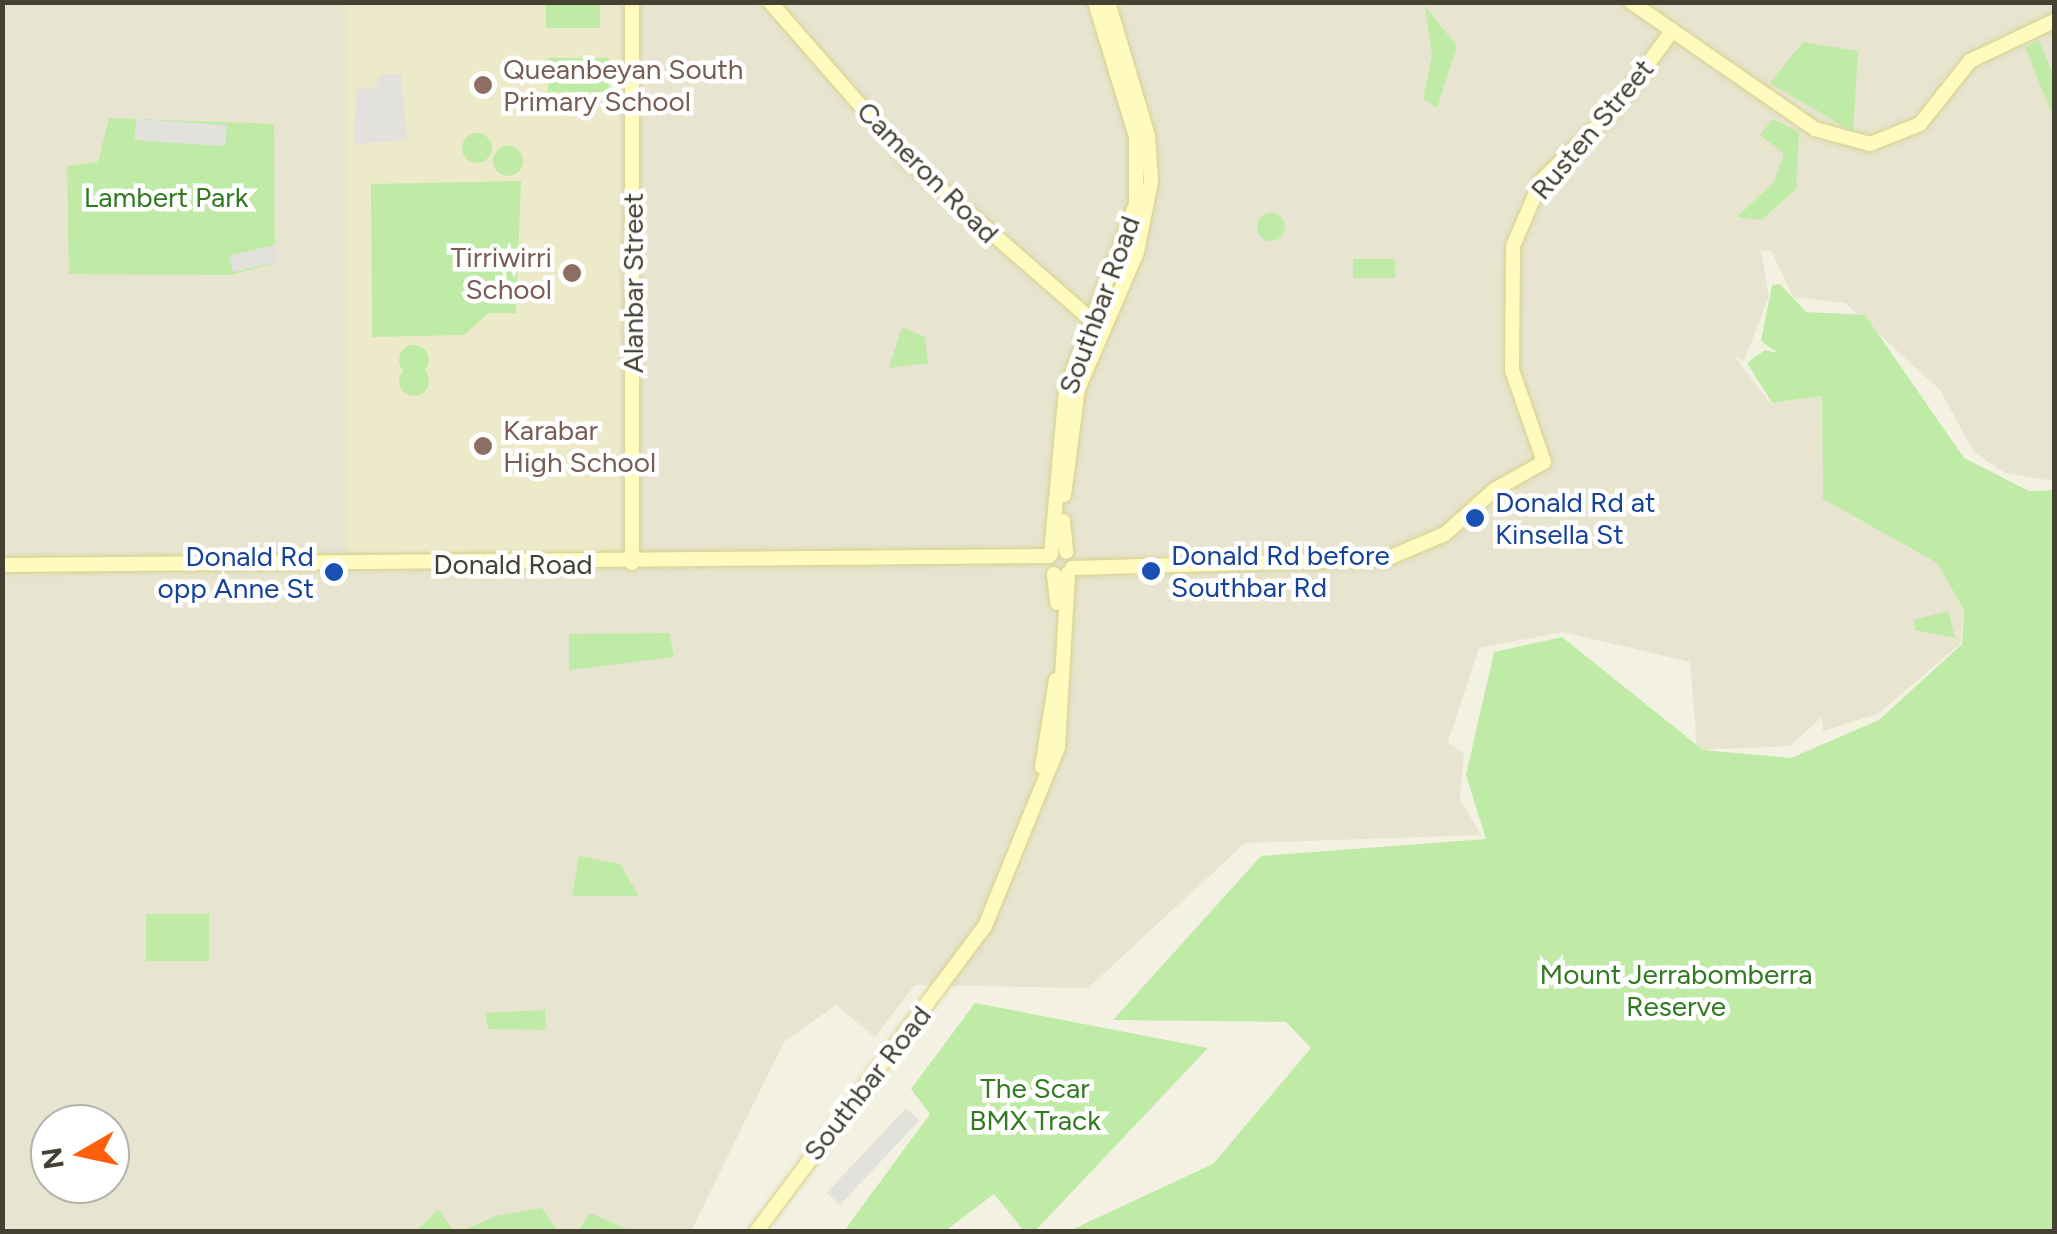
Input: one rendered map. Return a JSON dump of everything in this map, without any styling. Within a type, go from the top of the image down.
[{"type":"street","name":"Alanbar Street","points":[[632,2],[632,563]]},
{"type":"street","name":"Cameron Road","points":[[770,2],[908,160],[1095,324]]},
{"type":"street","name":"Southbar Road","points":[[756,1232],[985,926],[1032,827],[1056,686],[1060,415],[1128,242],[1138,181],[1131,114],[1095,2]]},
{"type":"street","name":"Southbar Road","points":[[1095,324],[1138,252],[1151,182],[1148,136],[1108,2]]},
{"type":"street","points":[[1632,2],[1815,130],[1870,144],[1920,124],[1970,61],[2054,21]]},
{"type":"street","name":"Rusten Street","points":[[1060,563],[1386,559],[1445,534],[1494,490],[1544,462],[1512,370],[1512,246],[1541,181],[1614,110],[1672,31]]},
{"type":"street","name":"Donald Road","points":[[2,566],[1060,563]]},
{"type":"shaded area","points":[[2,3],[2054,3],[2054,481],[2005,473],[1974,452],[1940,390],[1845,303],[1793,297],[1771,250],[1761,251],[1769,296],[1744,361],[1733,355],[1771,404],[1822,396],[1823,499],[1937,563],[1964,610],[1961,643],[1878,714],[1823,731],[1822,717],[1790,746],[1697,750],[1690,662],[1563,632],[1479,648],[1448,742],[1464,754],[1460,799],[1481,835],[1245,843],[1088,988],[915,985],[875,1037],[836,1005],[784,1042],[691,1231],[3,1231]]},
{"type":"shaded area","points":[[347,3],[619,3],[619,552],[347,552]]},
{"type":"shaded area","points":[[381,74],[401,74],[407,140],[354,144],[356,89],[375,88]]},
{"type":"shaded area","points":[[136,119],[227,125],[225,146],[135,140]]},
{"type":"shaded area","points":[[275,245],[279,262],[233,272],[229,256]]},
{"type":"shaded area","points":[[906,1108],[919,1120],[840,1205],[827,1193]]},
{"type":"green space","points":[[546,3],[600,3],[600,28],[546,28]]},
{"type":"green space","points":[[1425,6],[1457,46],[1437,108],[1423,99],[1432,56]]},
{"type":"green space","points":[[2039,41],[2054,76],[2054,119],[2025,47]]},
{"type":"green space","points":[[1803,42],[1858,51],[1853,132],[1770,83]]},
{"type":"green space","points":[[548,58],[609,58],[609,92],[548,92]]},
{"type":"green space","name":"Lambert Park","points":[[109,118],[274,124],[275,263],[231,275],[69,274],[67,166],[98,162]]},
{"type":"green space","points":[[1773,119],[1799,132],[1796,189],[1761,220],[1737,217],[1774,182],[1784,154],[1760,135]]},
{"type":"green space","points":[[477,133],[488,137],[492,148],[488,159],[477,163],[466,159],[462,148],[466,137]]},
{"type":"green space","points":[[508,146],[519,150],[523,161],[519,172],[508,176],[497,172],[493,161],[497,150]]},
{"type":"green space","points":[[521,181],[516,313],[489,313],[464,335],[372,337],[371,184]]},
{"type":"green space","points":[[1271,213],[1281,217],[1285,227],[1281,237],[1271,241],[1261,237],[1257,227],[1261,217]]},
{"type":"green space","points":[[1353,259],[1395,259],[1395,278],[1353,278]]},
{"type":"green space","name":"Mount Jerrabomberra Reserve","points":[[1780,284],[1806,312],[1865,315],[1964,458],[2029,491],[2054,490],[2054,1231],[1069,1231],[1213,1164],[1311,1048],[1286,1022],[1113,1020],[1261,856],[1486,839],[1466,775],[1494,652],[1562,637],[1703,750],[1791,758],[1879,720],[1962,644],[1964,610],[1937,563],[1823,499],[1822,396],[1772,403],[1747,363],[1765,350],[1778,353],[1761,341],[1772,285]]},
{"type":"green space","points":[[902,327],[925,337],[928,363],[889,368]]},
{"type":"green space","points":[[414,345],[425,349],[429,360],[425,371],[414,375],[403,371],[399,360],[403,349]]},
{"type":"green space","points":[[414,366],[425,370],[429,381],[425,392],[414,396],[403,392],[399,381],[403,370]]},
{"type":"green space","points":[[1948,611],[1955,638],[1915,630],[1914,620]]},
{"type":"green space","points":[[669,633],[674,657],[569,670],[569,634]]},
{"type":"green space","points":[[579,856],[620,864],[639,896],[572,896]]},
{"type":"green space","points":[[146,914],[209,914],[209,961],[146,961]]},
{"type":"green space","name":"The Scar BMX Track","points":[[975,1003],[1208,1048],[1035,1231],[1024,1231],[994,1194],[945,1231],[844,1231],[930,1114],[911,1089]]},
{"type":"green space","points":[[545,1010],[546,1030],[488,1029],[485,1013]]},
{"type":"green space","points":[[542,1208],[557,1231],[462,1231],[496,1216]]},
{"type":"green space","points":[[438,1210],[454,1231],[416,1231]]},
{"type":"green space","points":[[590,1213],[631,1231],[578,1231]]},
{"type":"place","name":"Queanbeyan South Primary School","points":[[483,85]]},
{"type":"place","name":"Tirriwirri School","points":[[572,273]]},
{"type":"place","name":"Karabar High School","points":[[483,446]]},
{"type":"place","name":"Donald Rd at Kinsella St","points":[[1475,518]]},
{"type":"place","name":"Donald Rd before Southbar Rd","points":[[1151,571]]},
{"type":"place","name":"Donald Rd opp Anne St","points":[[334,572]]}]
